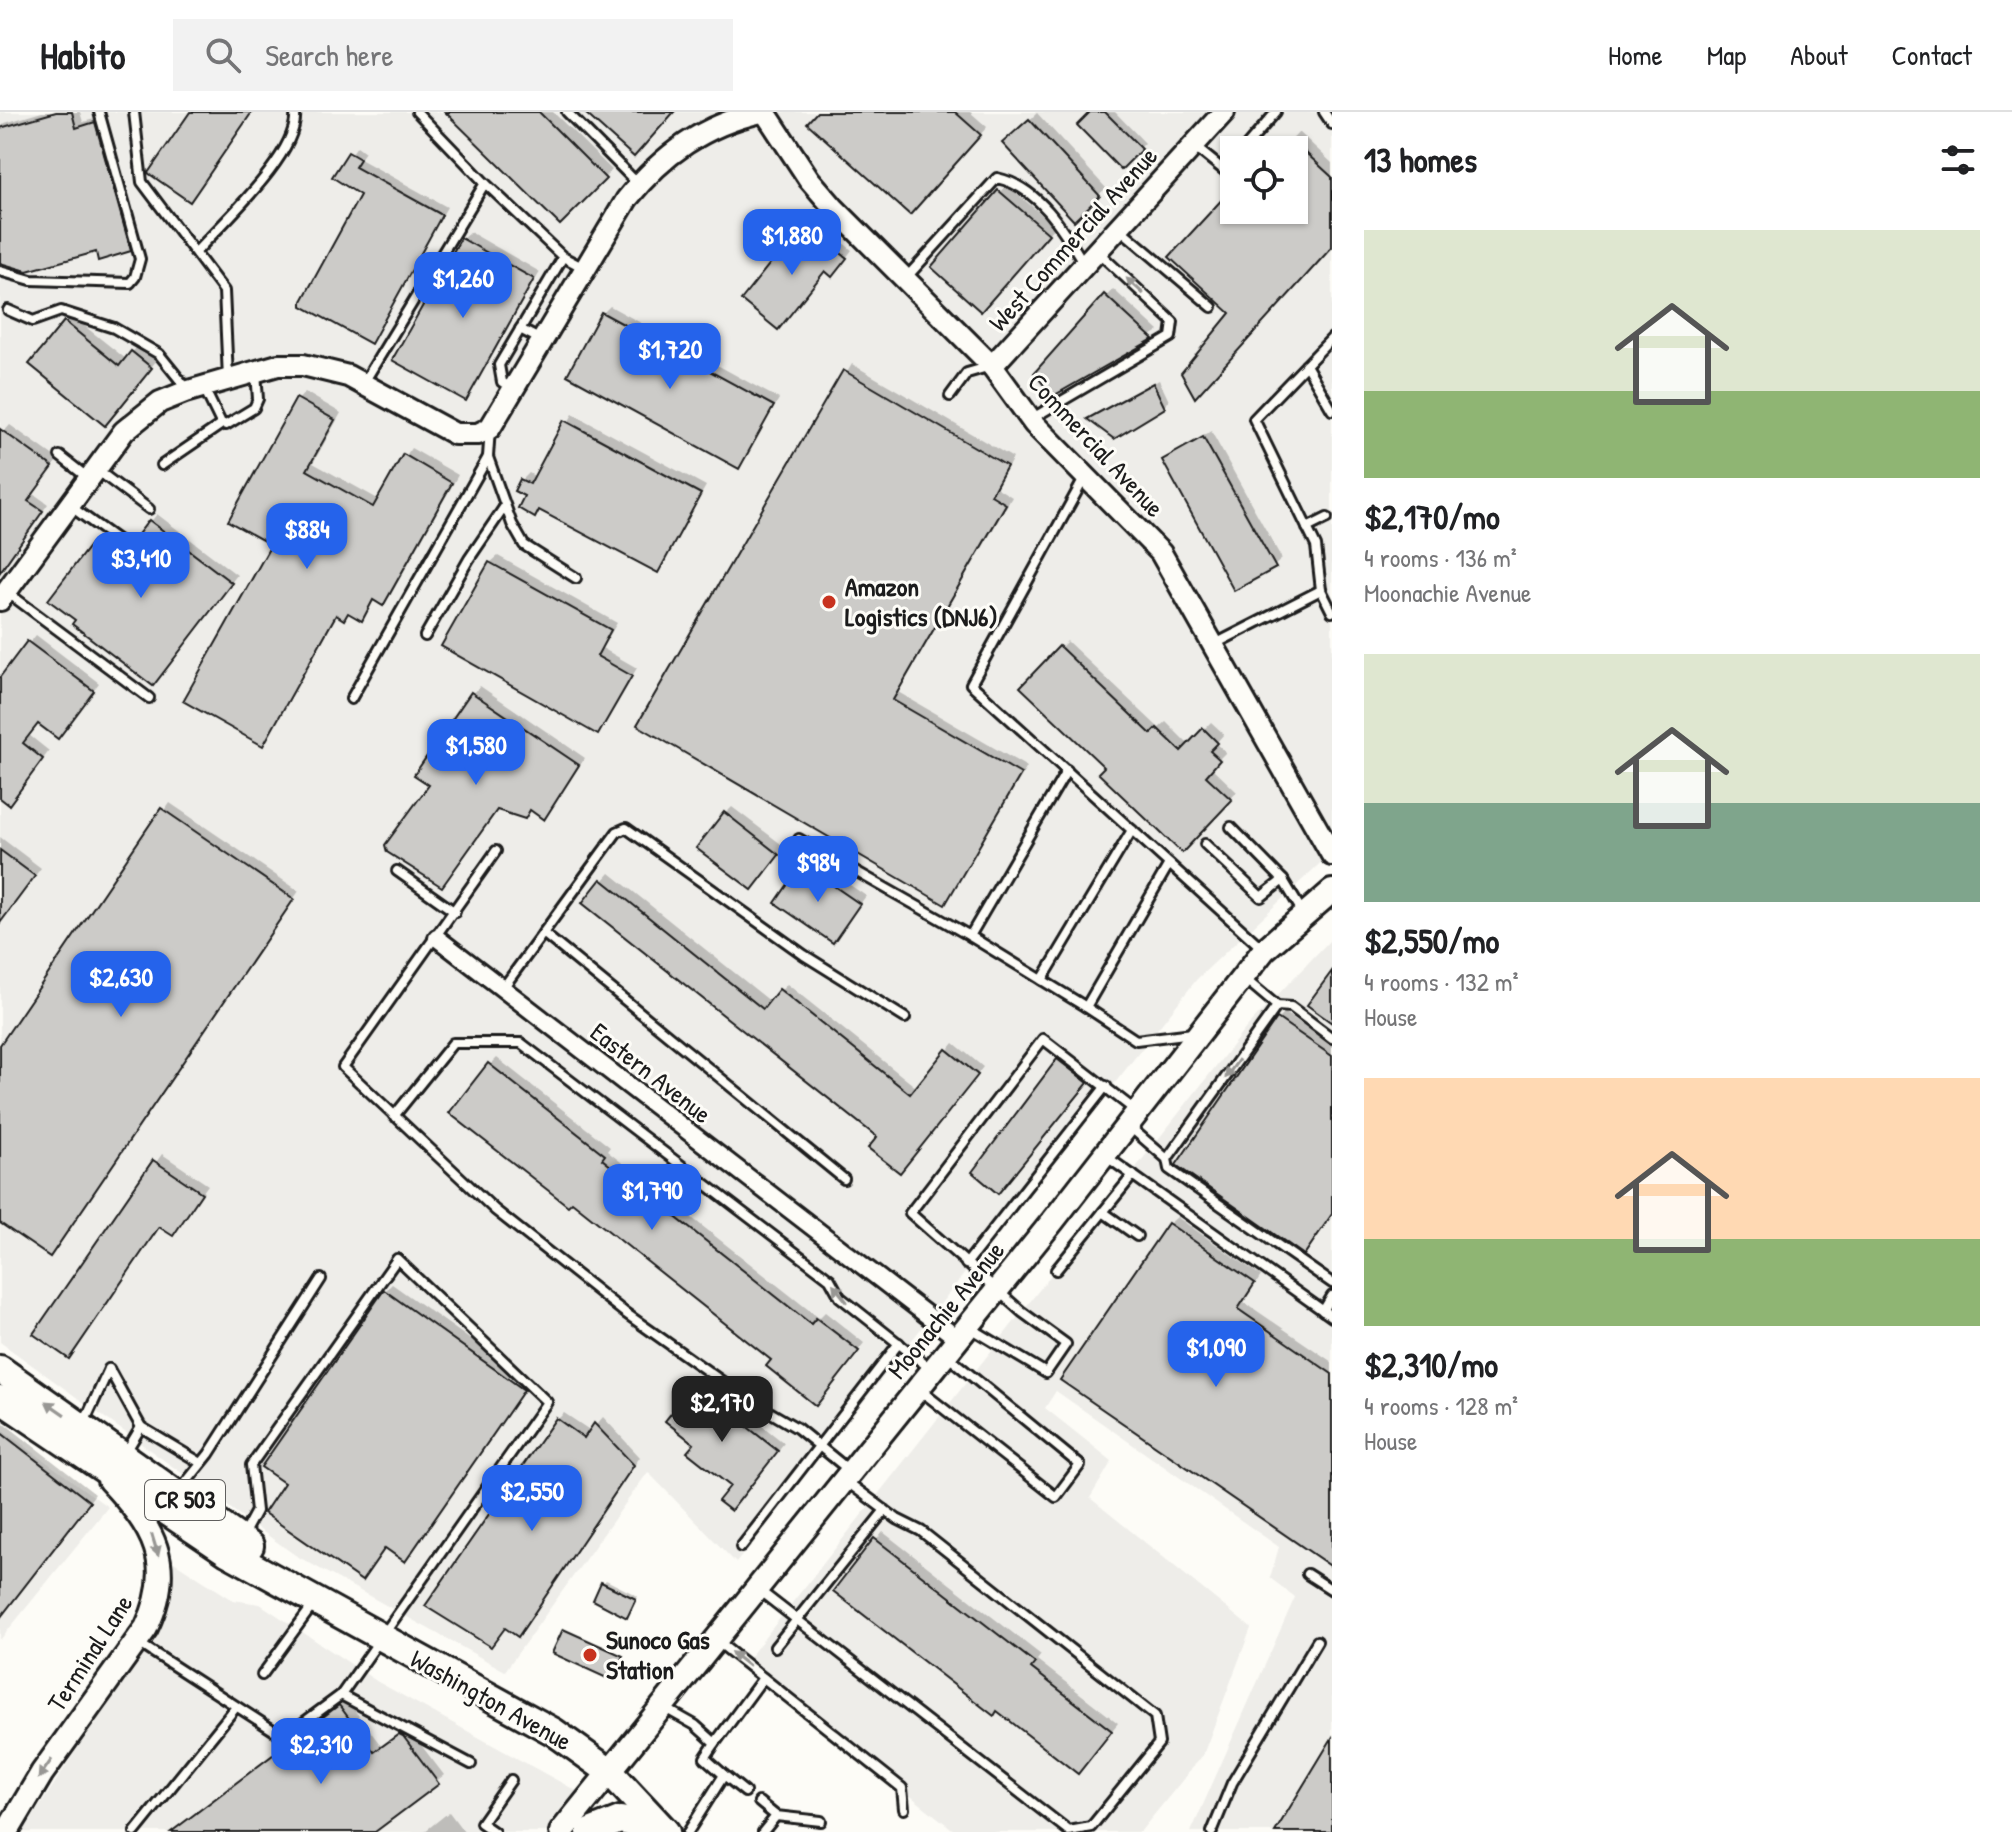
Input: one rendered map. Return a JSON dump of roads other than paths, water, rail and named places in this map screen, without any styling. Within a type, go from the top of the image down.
[{"type":"main road","name":"Moonachie Avenue","points":[[561,1832],[759,1590],[1264,950],[1332,891]]},
{"type":"main road","name":"Washington Avenue","points":[[0,1369],[376,1635]]},
{"type":"main road","name":"Washington Avenue","points":[[0,1399],[227,1552],[554,1732],[610,1772]]},
{"type":"main road","name":"Terminal Lane","points":[[7,1832],[42,1773],[137,1641],[154,1611],[159,1592],[158,1553],[141,1516],[92,1461]]},
{"type":"main road","name":"CR 503","points":[[610,1772],[673,1831]]},
{"type":"main road","points":[[590,1832],[620,1820],[673,1831]]},
{"type":"street","points":[[3,596],[92,474],[140,416],[196,389],[278,365],[303,365],[327,369],[363,384],[455,434],[478,434],[490,428],[638,185],[712,118],[763,112]]},
{"type":"street","name":"Commercial Avenue","points":[[763,112],[809,179],[992,366],[1030,419],[1161,553],[1332,855]]},
{"type":"street","name":"West Commercial Avenue","points":[[992,366],[1224,112]]},
{"type":"street","name":"Eastern Avenue","points":[[437,938],[944,1356]]},
{"type":"lane","points":[[0,271],[31,280],[130,283],[135,277],[140,259],[99,112]]},
{"type":"lane","points":[[134,112],[142,182],[224,291],[229,379]]},
{"type":"lane","points":[[196,252],[265,176],[294,133],[295,112]]},
{"type":"lane","points":[[417,112],[485,183],[563,257],[586,269]]},
{"type":"lane","points":[[567,112],[638,185]]},
{"type":"lane","points":[[1255,136],[1276,112]]},
{"type":"lane","points":[[1324,112],[1332,124]]},
{"type":"lane","points":[[1194,145],[1220,167]]},
{"type":"lane","points":[[906,278],[997,178],[1020,188],[1046,208],[1091,258],[1173,322],[1171,337],[1164,344],[1030,419]]},
{"type":"lane","points":[[363,384],[485,183]]},
{"type":"lane","points":[[1118,227],[1212,307]]},
{"type":"lane","points":[[514,391],[502,382],[499,365],[563,257]]},
{"type":"lane","points":[[8,310],[33,321],[61,311],[114,328],[159,354],[196,389],[222,424]]},
{"type":"lane","points":[[520,329],[543,341]]},
{"type":"lane","points":[[1332,338],[1254,419],[1316,546],[1321,590],[1332,612]]},
{"type":"lane","points":[[1306,365],[1332,410]]},
{"type":"lane","points":[[950,396],[967,373],[992,366]]},
{"type":"lane","points":[[162,465],[222,424],[254,408],[258,399],[256,371]]},
{"type":"lane","points":[[490,428],[488,457],[505,506],[524,545],[576,578]]},
{"type":"lane","points":[[60,456],[149,509]]},
{"type":"lane","points":[[351,699],[488,457]]},
{"type":"lane","points":[[1085,476],[971,684],[1264,950]]},
{"type":"lane","points":[[70,505],[124,545]]},
{"type":"lane","points":[[425,636],[469,559],[505,506]]},
{"type":"lane","points":[[1307,528],[1330,515]]},
{"type":"lane","points":[[1215,644],[1321,590]]},
{"type":"lane","points":[[3,596],[149,698]]},
{"type":"lane","points":[[970,936],[1067,770]]},
{"type":"lane","points":[[1231,827],[1283,880],[1304,914]]},
{"type":"lane","points":[[502,989],[617,832],[626,828],[804,955],[905,1018]]},
{"type":"lane","points":[[1042,980],[1132,830]]},
{"type":"lane","points":[[799,839],[970,936],[1136,1040],[1198,1032]]},
{"type":"lane","points":[[1205,844],[1261,897],[1283,880]]},
{"type":"lane","points":[[496,851],[343,1067],[495,1210],[624,1312],[744,1397],[797,1428],[885,1510],[921,1531],[1155,1716],[1159,1743],[1091,1827],[1069,1831],[759,1590]]},
{"type":"lane","points":[[1086,1007],[1169,864]]},
{"type":"lane","points":[[397,871],[455,912]]},
{"type":"lane","points":[[543,933],[844,1179]]},
{"type":"lane","points":[[1242,977],[1277,1006],[1291,1007],[1332,1038]]},
{"type":"lane","points":[[1167,1159],[1277,1006]]},
{"type":"lane","points":[[394,1116],[453,1043],[521,1043],[830,1279],[840,1297],[899,1343],[944,1356],[1046,1373],[1066,1344],[997,1291],[910,1213],[1043,1039],[1106,1086],[1167,1159],[1169,1169],[1332,1283]]},
{"type":"lane","points":[[966,1264],[1106,1086]]},
{"type":"lane","points":[[1103,1154],[1332,1317]]},
{"type":"lane","points":[[1056,1270],[1133,1175]]},
{"type":"lane","points":[[1103,1212],[1137,1236]]},
{"type":"lane","points":[[137,1641],[284,1737],[341,1695],[376,1635],[547,1402],[397,1259],[251,1465],[256,1511],[240,1539]]},
{"type":"lane","points":[[177,1494],[201,1463],[321,1279]]},
{"type":"lane","points":[[1323,1311],[1332,1296]]},
{"type":"lane","points":[[741,1547],[899,1343]]},
{"type":"lane","points":[[944,1356],[1080,1465],[1056,1497],[944,1356]]},
{"type":"lane","points":[[82,1427],[109,1369],[141,1427],[201,1463]]},
{"type":"lane","points":[[123,1456],[141,1427]]},
{"type":"lane","points":[[775,1647],[885,1510]]},
{"type":"lane","points":[[1307,1574],[1332,1590]]},
{"type":"lane","points":[[262,1675],[316,1601]]},
{"type":"lane","points":[[716,1641],[902,1788],[904,1809]]},
{"type":"lane","points":[[1212,1832],[1232,1783],[1317,1641]]},
{"type":"lane","points":[[745,1792],[705,1758],[763,1678]]},
{"type":"lane","points":[[341,1695],[471,1764]]},
{"type":"lane","points":[[135,1832],[236,1707]]},
{"type":"lane","points":[[662,1707],[695,1725],[715,1743]]},
{"type":"lane","points":[[673,1831],[724,1775]]},
{"type":"lane","points":[[494,1832],[481,1823],[511,1780]]},
{"type":"lane","points":[[759,1802],[776,1816],[821,1821]]},
{"type":"lane","points":[[763,1832],[776,1816]]},
{"type":"place","name":"Amazon Logistics (DNJ6)","points":[[829,602]]},
{"type":"place","name":"Sunoco Gas Station","points":[[590,1655]]}]
